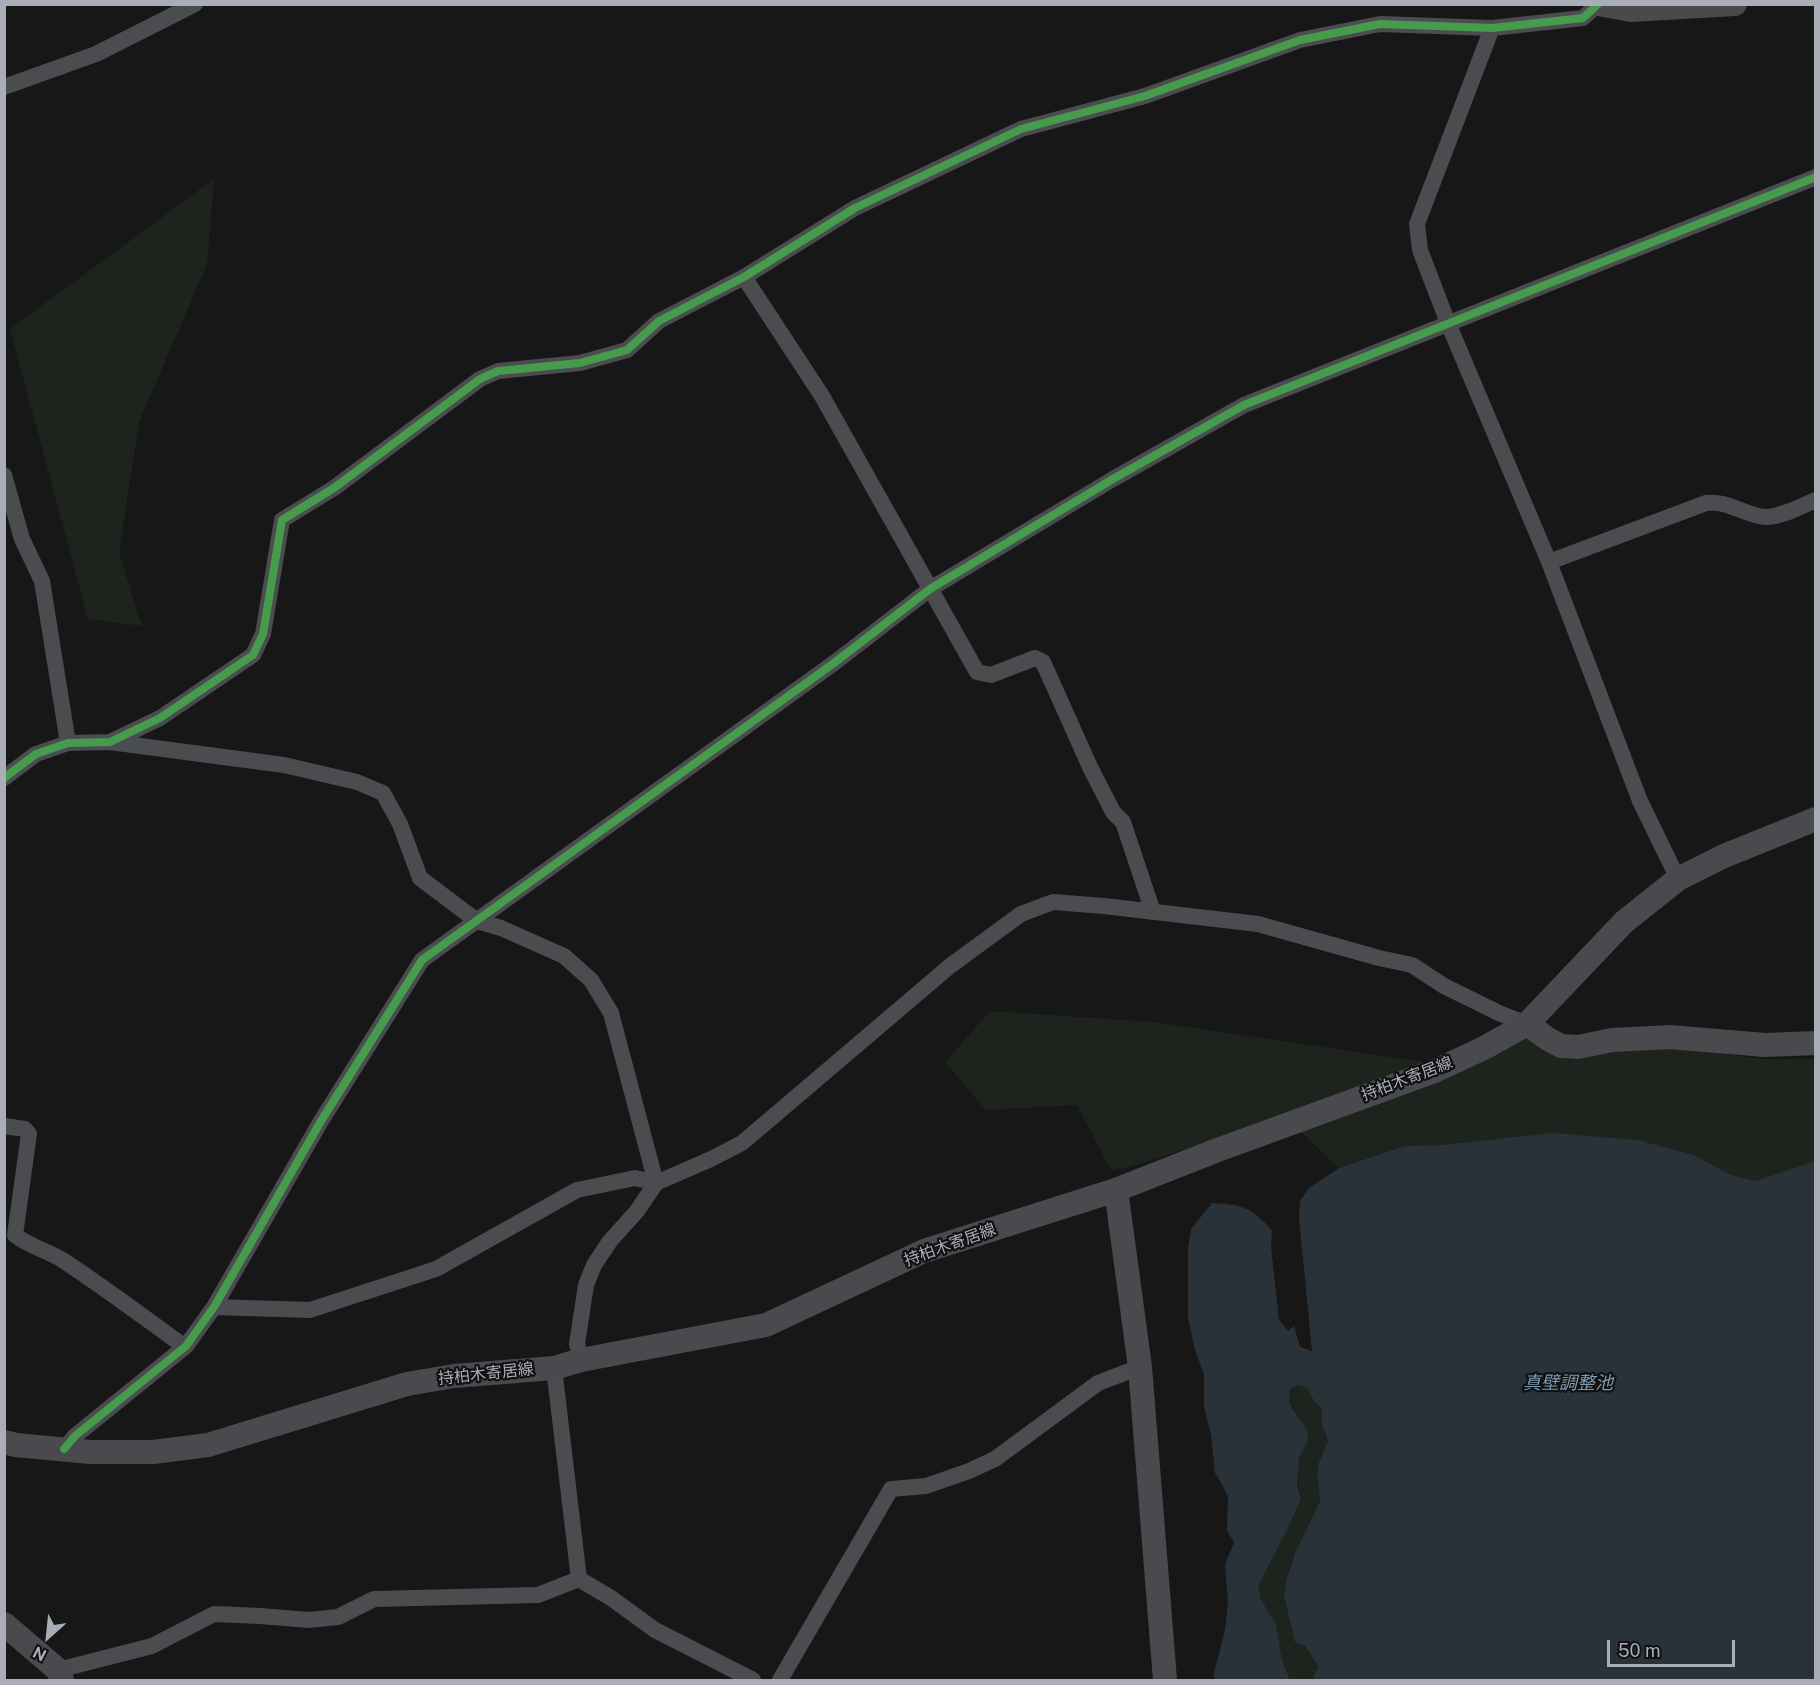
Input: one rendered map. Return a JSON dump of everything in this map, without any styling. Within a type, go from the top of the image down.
[{"type":"main road","points":[[1598,4],[1631,10],[1735,4]]},
{"type":"main road","name":"持柏木寄居線","points":[[4,1442],[90,1452],[153,1452],[208,1445],[407,1384],[454,1376],[554,1368],[580,1360],[766,1324],[924,1251],[1116,1190],[1437,1070],[1484,1048],[1527,1024],[1624,922],[1678,879],[1724,856],[1815,819]]},
{"type":"main road","points":[[1527,1024],[1562,1046],[1578,1047],[1612,1040],[1670,1036],[1765,1045],[1815,1043]]},
{"type":"main road","points":[[1116,1190],[1140,1367],[1165,1680]]},
{"type":"main road","points":[[4,1624],[60,1675]]},
{"type":"street","points":[[166,4],[190,7]]},
{"type":"street","points":[[110,742],[160,717],[253,655],[263,634],[282,520],[334,488],[480,379],[498,371],[580,363],[627,350],[659,321],[744,277],[855,208],[1021,129],[1145,96],[1300,40],[1380,24],[1492,28],[1583,18],[1598,4]]},
{"type":"street","points":[[4,87],[96,54],[190,7]]},
{"type":"street","points":[[1492,28],[1418,224],[1420,250],[1448,323],[1549,562],[1640,801],[1678,879]]},
{"type":"street","points":[[64,1449],[75,1436],[185,1347],[214,1307],[321,1121],[422,960],[834,663],[930,589],[1113,479],[1244,405],[1815,177]]},
{"type":"street","points":[[744,277],[822,396],[977,672],[991,675],[1035,658],[1043,662],[1089,767],[1113,812],[1123,822],[1153,912]]},
{"type":"street","points":[[4,475],[22,539],[42,581],[68,743]]},
{"type":"street","points":[[1549,562],[1706,503],[1724,503],[1764,517],[1776,516],[1815,500]]},
{"type":"street","points":[[4,538],[22,539]]},
{"type":"street","points":[[4,778],[36,754],[68,743],[110,742],[284,765],[357,782],[383,793],[400,824],[420,878],[477,921],[501,928],[564,956],[591,980],[611,1013],[656,1183]]},
{"type":"street","points":[[580,1360],[577,1344],[586,1285],[594,1265],[656,1183],[711,1160],[742,1143],[950,966],[1022,914],[1053,902],[1258,924],[1412,965],[1444,986],[1527,1024]]},
{"type":"street","points":[[4,1126],[25,1129],[29,1134],[15,1235],[22,1241],[58,1257],[83,1273],[185,1347]]},
{"type":"street","points":[[214,1307],[310,1310],[436,1269],[577,1190],[635,1178],[656,1183]]},
{"type":"street","points":[[780,1680],[891,1489],[926,1486],[995,1460],[1098,1383],[1140,1367]]},
{"type":"street","points":[[554,1368],[579,1580]]},
{"type":"street","points":[[60,1675],[152,1646],[214,1614],[309,1620],[338,1617],[374,1599],[538,1595],[579,1580],[611,1598],[655,1630],[753,1680]]},
{"type":"shaded area","points":[[214,179],[207,264],[139,422],[119,553],[142,626],[88,619],[10,329]]},
{"type":"shaded area","points":[[990,1011],[1154,1022],[1444,1065],[1527,1034],[1556,1056],[1572,1060],[1611,1050],[1670,1046],[1761,1059],[1815,1059],[1815,1161],[1755,1181],[1731,1175],[1694,1155],[1443,1145],[1404,1146],[1339,1168],[1286,1118],[1126,1168],[1111,1170],[1077,1105],[986,1110],[945,1062]]},
{"type":"shaded area","points":[[1298,1385],[1307,1388],[1314,1401],[1322,1408],[1324,1432],[1328,1441],[1317,1473],[1320,1501],[1295,1553],[1284,1595],[1288,1611],[1305,1646],[1319,1667],[1313,1676],[1314,1680],[1290,1680],[1282,1660],[1276,1624],[1260,1598],[1259,1584],[1301,1499],[1298,1469],[1308,1440],[1289,1399],[1290,1388]]},
{"type":"water","name":"真壁調整池","points":[[1553,1133],[1637,1140],[1694,1155],[1731,1175],[1755,1181],[1815,1161],[1815,1680],[1314,1680],[1313,1676],[1319,1667],[1305,1646],[1295,1642],[1284,1595],[1295,1553],[1320,1501],[1317,1473],[1328,1441],[1322,1425],[1322,1408],[1314,1401],[1307,1388],[1298,1385],[1290,1389],[1289,1400],[1307,1430],[1308,1440],[1299,1459],[1297,1485],[1301,1499],[1259,1584],[1260,1598],[1276,1624],[1282,1660],[1290,1680],[1214,1680],[1225,1630],[1228,1602],[1225,1564],[1234,1543],[1227,1530],[1228,1497],[1215,1473],[1211,1435],[1204,1406],[1204,1374],[1195,1350],[1188,1317],[1188,1248],[1191,1229],[1212,1203],[1246,1209],[1272,1230],[1271,1247],[1279,1320],[1288,1331],[1294,1326],[1300,1347],[1312,1351],[1299,1218],[1300,1201],[1309,1188],[1339,1168],[1404,1146],[1443,1145]]},
{"type":"cycle path","points":[[4,778],[36,754],[68,743],[110,742],[160,718],[253,655],[263,634],[282,520],[334,488],[480,379],[498,371],[580,363],[627,350],[659,321],[744,277],[855,208],[1021,129],[1145,96],[1300,40],[1380,24],[1492,28],[1583,18],[1598,4]]},
{"type":"cycle path","points":[[64,1449],[75,1436],[186,1346],[214,1307],[321,1121],[422,960],[834,663],[930,589],[1113,479],[1244,405],[1816,177]]}]
